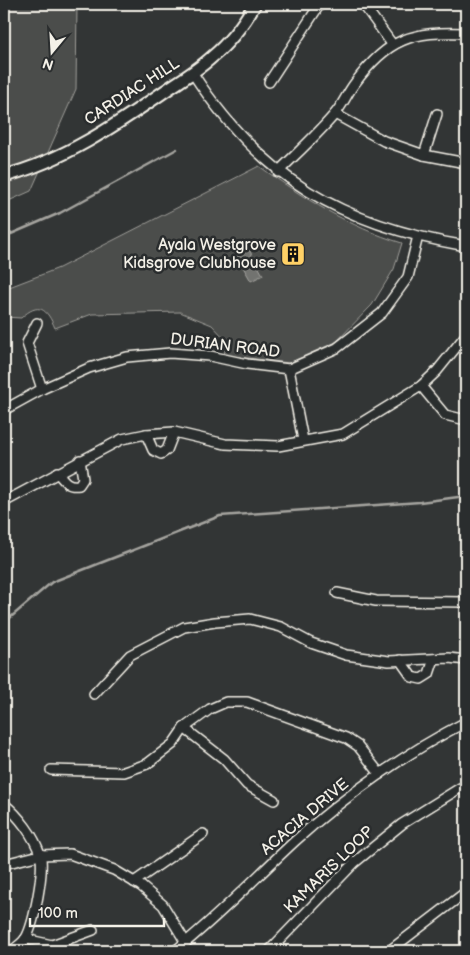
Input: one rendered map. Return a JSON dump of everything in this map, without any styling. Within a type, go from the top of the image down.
[{"type":"main road","name":"CARDIAC HILL","points":[[4,176],[40,163],[83,143],[131,114],[212,57],[232,36],[255,4]]},
{"type":"street","points":[[269,82],[320,4]]},
{"type":"street","points":[[363,4],[392,44]]},
{"type":"street","points":[[278,172],[335,114],[354,84],[373,61],[392,44],[412,36],[429,33],[466,33]]},
{"type":"street","points":[[192,72],[228,121],[251,148],[278,172],[304,190],[346,212],[418,236],[466,246]]},
{"type":"street","points":[[335,114],[384,141],[424,155],[466,163]]},
{"type":"street","points":[[424,155],[437,114]]},
{"type":"street","name":"DURIAN ROAD","points":[[4,410],[42,389],[88,368],[117,360],[153,354],[170,353],[210,356],[247,364],[289,369],[337,348],[382,313],[408,277],[418,236]]},
{"type":"street","points":[[38,323],[27,343],[42,389]]},
{"type":"street","points":[[4,502],[57,472],[122,439],[146,434],[174,432],[225,444],[278,446],[343,434],[421,386],[466,335]]},
{"type":"street","points":[[289,369],[303,440]]},
{"type":"street","points":[[421,386],[445,415],[466,420]]},
{"type":"street","points":[[146,434],[153,450],[160,454],[166,450],[174,432]]},
{"type":"street","points":[[57,472],[66,483],[72,486],[79,485],[83,479],[80,460]]},
{"type":"street","points":[[337,593],[376,600],[466,602]]},
{"type":"street","points":[[94,694],[130,655],[184,627],[215,622],[250,620],[280,627],[310,643],[346,655],[400,660],[466,660]]},
{"type":"street","points":[[400,660],[412,677],[421,679],[429,674],[434,659]]},
{"type":"street","points":[[51,770],[124,772],[147,764],[173,744],[184,728],[210,709],[226,702],[247,702],[346,738],[358,746],[380,774]]},
{"type":"street","name":"ACACIA DRIVE","points":[[175,951],[223,911],[296,840],[380,774],[466,722]]},
{"type":"street","points":[[184,728],[224,759],[247,785],[274,800]]},
{"type":"street","name":"KAMARIS LOOP","points":[[269,951],[354,863],[402,824],[460,788],[466,788]]},
{"type":"street","points":[[4,804],[23,824],[40,855],[40,884],[33,920],[26,939],[12,951]]},
{"type":"street","points":[[134,882],[203,834]]},
{"type":"street","points":[[4,864],[40,855],[70,854],[114,870],[134,882],[163,905],[186,942]]},
{"type":"street","points":[[389,951],[466,892]]},
{"type":"street","points":[[26,939],[52,945],[93,930]]},
{"type":"shaded area","points":[[4,4],[77,4],[76,89],[31,191],[4,203]]},
{"type":"shaded area","points":[[259,166],[292,189],[345,220],[363,229],[402,243],[394,269],[372,305],[336,342],[289,363],[224,355],[227,341],[212,325],[180,312],[92,314],[55,328],[49,316],[38,309],[27,313],[21,318],[4,317],[4,289],[59,268]]},
{"type":"shaded area","points":[[247,246],[263,275],[251,281],[235,253]]},
{"type":"waterway","points":[[4,237],[60,213],[177,149]]},
{"type":"waterway","points":[[4,623],[52,582],[220,516],[420,502],[466,496]]},
{"type":"place","name":"Ayala Westgrove Kidsgrove Clubhouse","points":[[293,254]]}]
